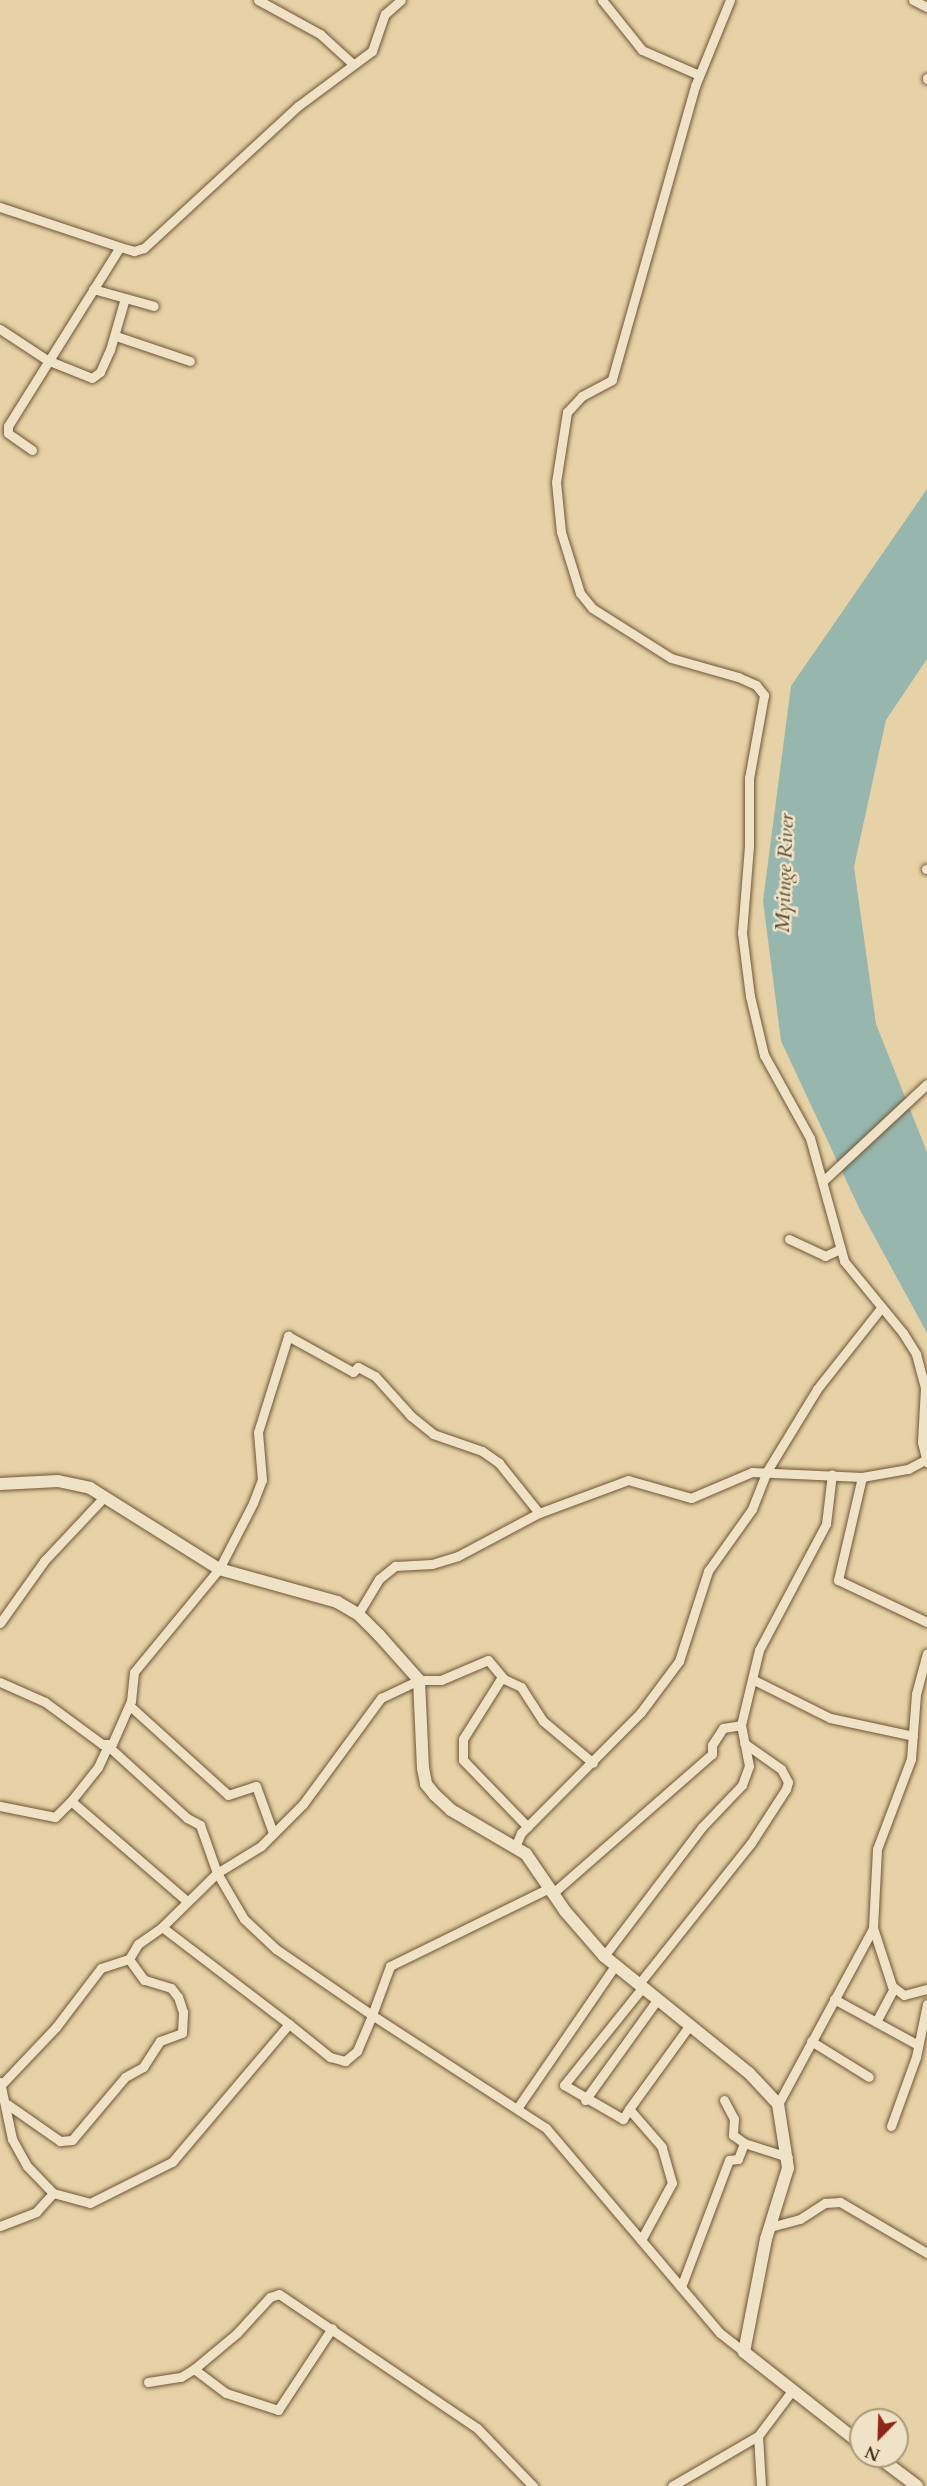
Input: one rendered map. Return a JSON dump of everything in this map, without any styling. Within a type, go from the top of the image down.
[{"type":"street","points":[[258,0],[320,34],[353,64]]},
{"type":"street","points":[[0,218],[4,208],[134,251],[144,248],[298,106],[372,51],[385,14],[401,0]]},
{"type":"street","points":[[602,0],[642,50],[699,75]]},
{"type":"street","points":[[358,1614],[380,1579],[395,1566],[432,1564],[458,1556],[539,1513],[628,1480],[691,1498],[753,1472],[862,1477],[908,1469],[926,1460],[925,1388],[920,1368],[903,1333],[852,1275],[840,1249],[810,1138],[760,1044],[745,963],[742,933],[749,846],[749,778],[764,695],[756,685],[738,677],[671,658],[592,608],[576,581],[561,532],[557,495],[567,412],[582,396],[612,380],[699,75],[730,0]]},
{"type":"street","points":[[913,0],[927,7]]},
{"type":"street","points":[[32,450],[7,430],[47,360],[120,247]]},
{"type":"street","points":[[93,289],[154,306]]},
{"type":"street","points":[[0,328],[47,360],[92,378],[100,372],[116,336],[124,298]]},
{"type":"street","points":[[116,336],[190,361]]},
{"type":"street","points":[[823,1181],[925,1085]]},
{"type":"street","points":[[789,1239],[825,1256],[840,1249]]},
{"type":"street","points":[[515,1847],[528,1827],[640,1712],[679,1661],[708,1570],[752,1509],[766,1471],[817,1389],[881,1308]]},
{"type":"street","points":[[0,1806],[55,1817],[98,1767],[130,1706],[134,1672],[219,1569],[262,1480],[258,1432],[288,1336],[353,1372],[358,1367],[375,1376],[411,1416],[433,1434],[482,1451],[499,1463],[539,1513]]},
{"type":"street","points":[[604,1956],[702,1827],[735,1795],[749,1766],[741,1725],[759,1650],[826,1524],[832,1474]]},
{"type":"street","points":[[862,1477],[838,1580],[927,1622]]},
{"type":"street","points":[[0,1484],[58,1481],[90,1488],[219,1569],[337,1602],[358,1614],[419,1680],[426,1784],[451,1809],[526,1854],[551,1890],[604,1956],[749,2073],[778,2104],[788,2157],[785,2187],[770,2228],[744,2352]]},
{"type":"street","points":[[0,1623],[44,1561],[105,1497]]},
{"type":"street","points":[[927,1653],[916,1694],[907,1774],[877,1849],[873,1928],[894,1988],[904,1995],[927,1989]]},
{"type":"street","points":[[289,2024],[172,2162],[90,2203],[53,2193],[27,2166],[12,2139],[7,2104],[1,2083],[56,2027],[101,1968],[129,1959],[138,1944],[162,1927],[217,1873],[261,1846],[312,1794],[374,1705],[419,1680],[441,1680],[488,1660],[502,1677],[517,1683],[543,1721],[593,1762]]},
{"type":"street","points":[[502,1677],[463,1739],[463,1760],[528,1827]]},
{"type":"street","points":[[753,1680],[830,1718],[913,1736]]},
{"type":"street","points":[[0,1682],[45,1702],[108,1746],[187,1818],[200,1825],[217,1873],[244,1919],[276,1949],[372,2015],[518,2107],[546,2128],[720,2333],[791,2392],[849,2436]]},
{"type":"street","points":[[130,1706],[228,1795],[256,1786],[273,1833]]},
{"type":"street","points":[[162,1927],[330,2057],[345,2061],[357,2051],[390,1966],[551,1890],[712,1754],[712,1745],[723,1728],[741,1725]]},
{"type":"street","points":[[689,2026],[623,2119],[585,2100],[564,2085],[751,1843],[788,1785],[781,1769],[744,1743]]},
{"type":"street","points":[[71,1801],[187,1901]]},
{"type":"street","points":[[778,2104],[873,1928]]},
{"type":"street","points":[[7,2104],[60,2141],[72,2140],[125,2077],[142,2067],[160,2041],[182,2033],[183,2012],[178,1996],[171,1988],[144,1980],[129,1959]]},
{"type":"street","points":[[518,2107],[615,1966]]},
{"type":"street","points":[[876,2022],[894,1988]]},
{"type":"street","points":[[834,1999],[918,2045]]},
{"type":"street","points":[[585,2100],[657,2000]]},
{"type":"street","points":[[891,2126],[918,2045],[924,2034],[927,2004]]},
{"type":"street","points":[[811,2041],[869,2077]]},
{"type":"street","points":[[723,2100],[734,2118],[733,2135],[744,2143],[788,2157]]},
{"type":"street","points":[[629,2109],[662,2147],[672,2183],[641,2240]]},
{"type":"street","points":[[681,2287],[729,2160],[738,2158],[744,2143]]},
{"type":"street","points":[[0,2226],[36,2212],[53,2193]]},
{"type":"street","points":[[770,2228],[800,2220],[825,2203],[840,2202],[927,2253]]},
{"type":"street","points":[[148,2382],[175,2378],[194,2369],[275,2294],[332,2328],[482,2433],[533,2486]]},
{"type":"street","points":[[194,2369],[226,2393],[278,2410],[332,2328]]},
{"type":"street","points":[[672,2486],[758,2436],[791,2392]]},
{"type":"street","points":[[758,2436],[761,2486]]},
{"type":"street","points":[[893,2468],[917,2486]]},
{"type":"water","name":"Myitnge River","points":[[927,489],[927,659],[886,720],[854,867],[876,1024],[927,1152],[927,1333],[860,1210],[781,1041],[763,901],[791,686]]}]
